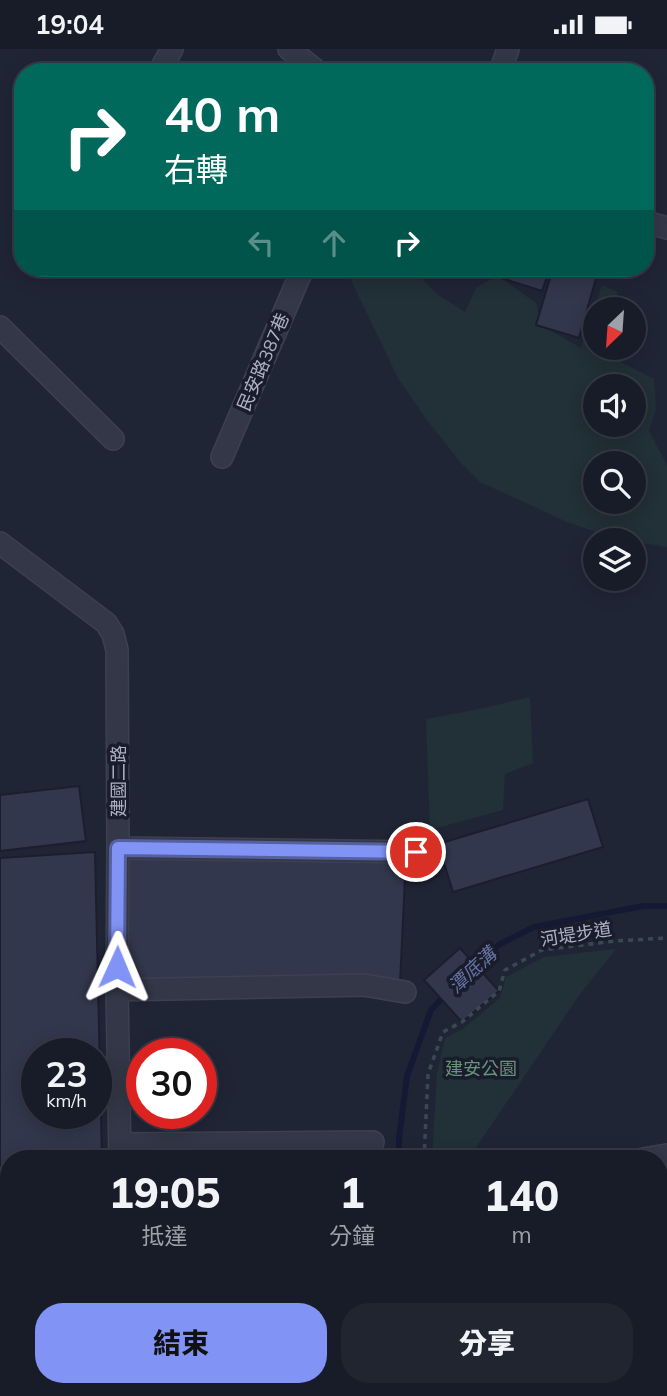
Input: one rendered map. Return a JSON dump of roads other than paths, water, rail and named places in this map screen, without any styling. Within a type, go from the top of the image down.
[{"type":"street","points":[[289,49],[307,63]]},
{"type":"street","name":"民安路387巷","points":[[222,457],[299,277]]},
{"type":"street","points":[[0,327],[113,439]]},
{"type":"street","name":"建國二路","points":[[0,543],[106,623],[113,634],[117,650],[120,1150]]},
{"type":"street","points":[[118,848],[416,852]]},
{"type":"street","points":[[117,990],[364,985],[405,992]]},
{"type":"street","points":[[148,1150],[373,1142]]},
{"type":"waterway","name":"潭底溝","points":[[471,969],[500,944],[534,927],[643,906],[667,906]]},
{"type":"waterway","name":"潭底溝","points":[[399,1150],[407,1076],[431,1010],[446,994]]},
{"type":"park label","name":"建安公園","points":[[481,1068]]}]
